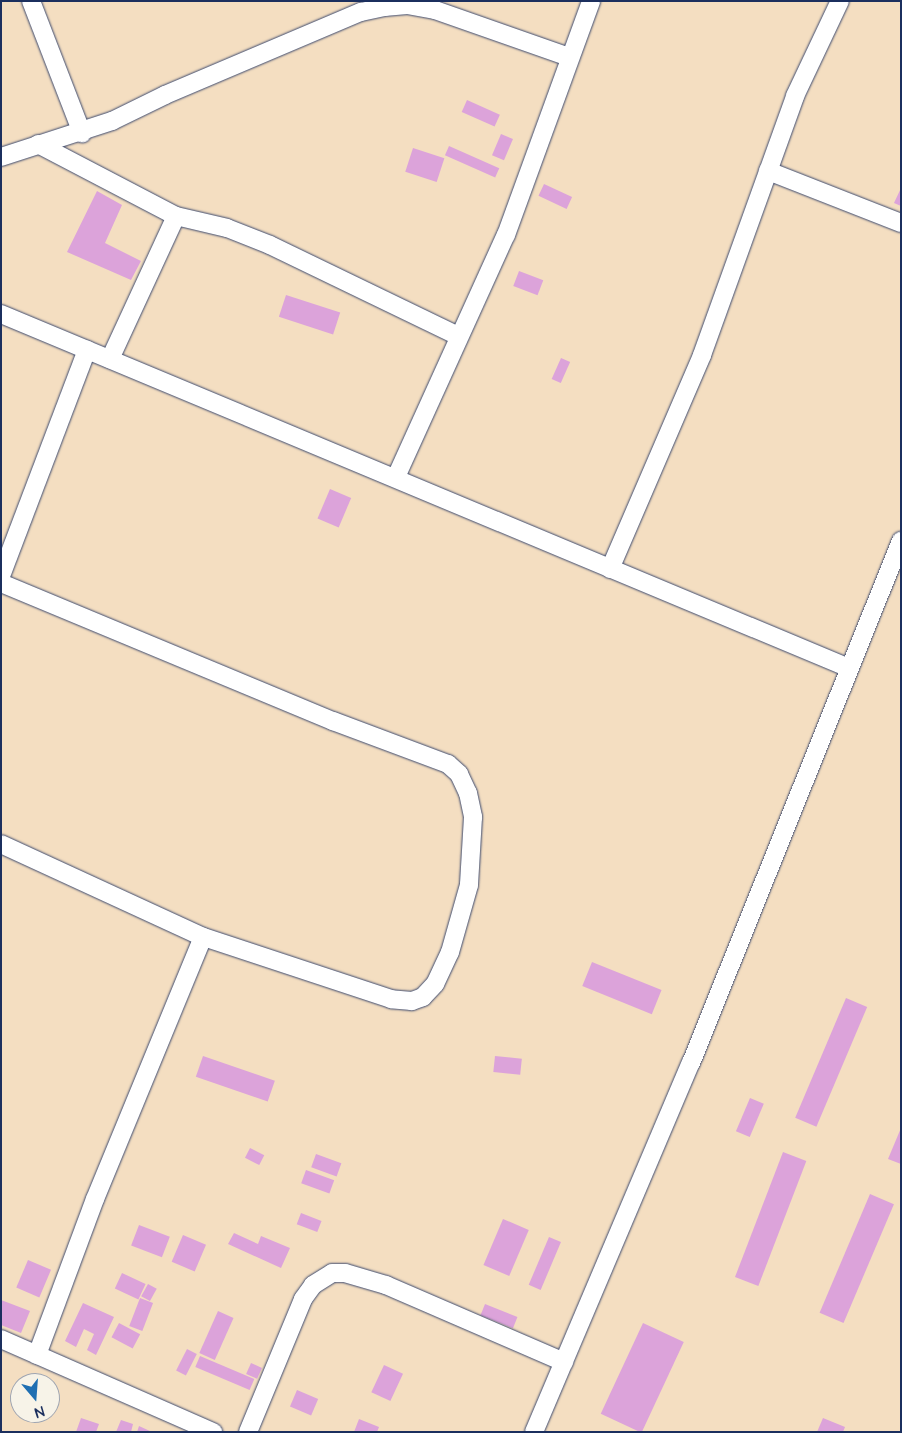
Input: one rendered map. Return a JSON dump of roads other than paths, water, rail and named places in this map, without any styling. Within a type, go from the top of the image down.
[{"type":"street","points":[[31,1],[82,133]]},
{"type":"street","points":[[396,477],[458,336],[506,235],[569,57],[591,1]]},
{"type":"street","points":[[610,569],[702,355],[795,96],[840,1]]},
{"type":"street","points":[[1,157],[38,144],[82,133],[361,12],[384,7],[407,5],[435,10],[569,57]]},
{"type":"street","points":[[38,144],[176,216],[227,228],[270,245],[458,336]]},
{"type":"street","points":[[768,171],[901,223]]},
{"type":"street","points":[[110,359],[176,216]]},
{"type":"street","points":[[1,314],[396,477],[610,569],[849,668]]},
{"type":"street","points":[[1,576],[87,350]]},
{"type":"street","points":[[534,1432],[691,1063],[901,541]]},
{"type":"street","points":[[1,583],[333,721],[448,764],[460,774],[468,792],[472,817],[469,885],[450,952],[435,984],[423,998],[412,1001],[391,999],[203,937],[1,844]]},
{"type":"street","points":[[37,1355],[95,1199],[203,937]]},
{"type":"street","points":[[248,1432],[303,1299],[313,1285],[332,1273],[345,1273],[386,1286],[564,1362]]},
{"type":"street","points":[[1,1339],[212,1432]]}]
